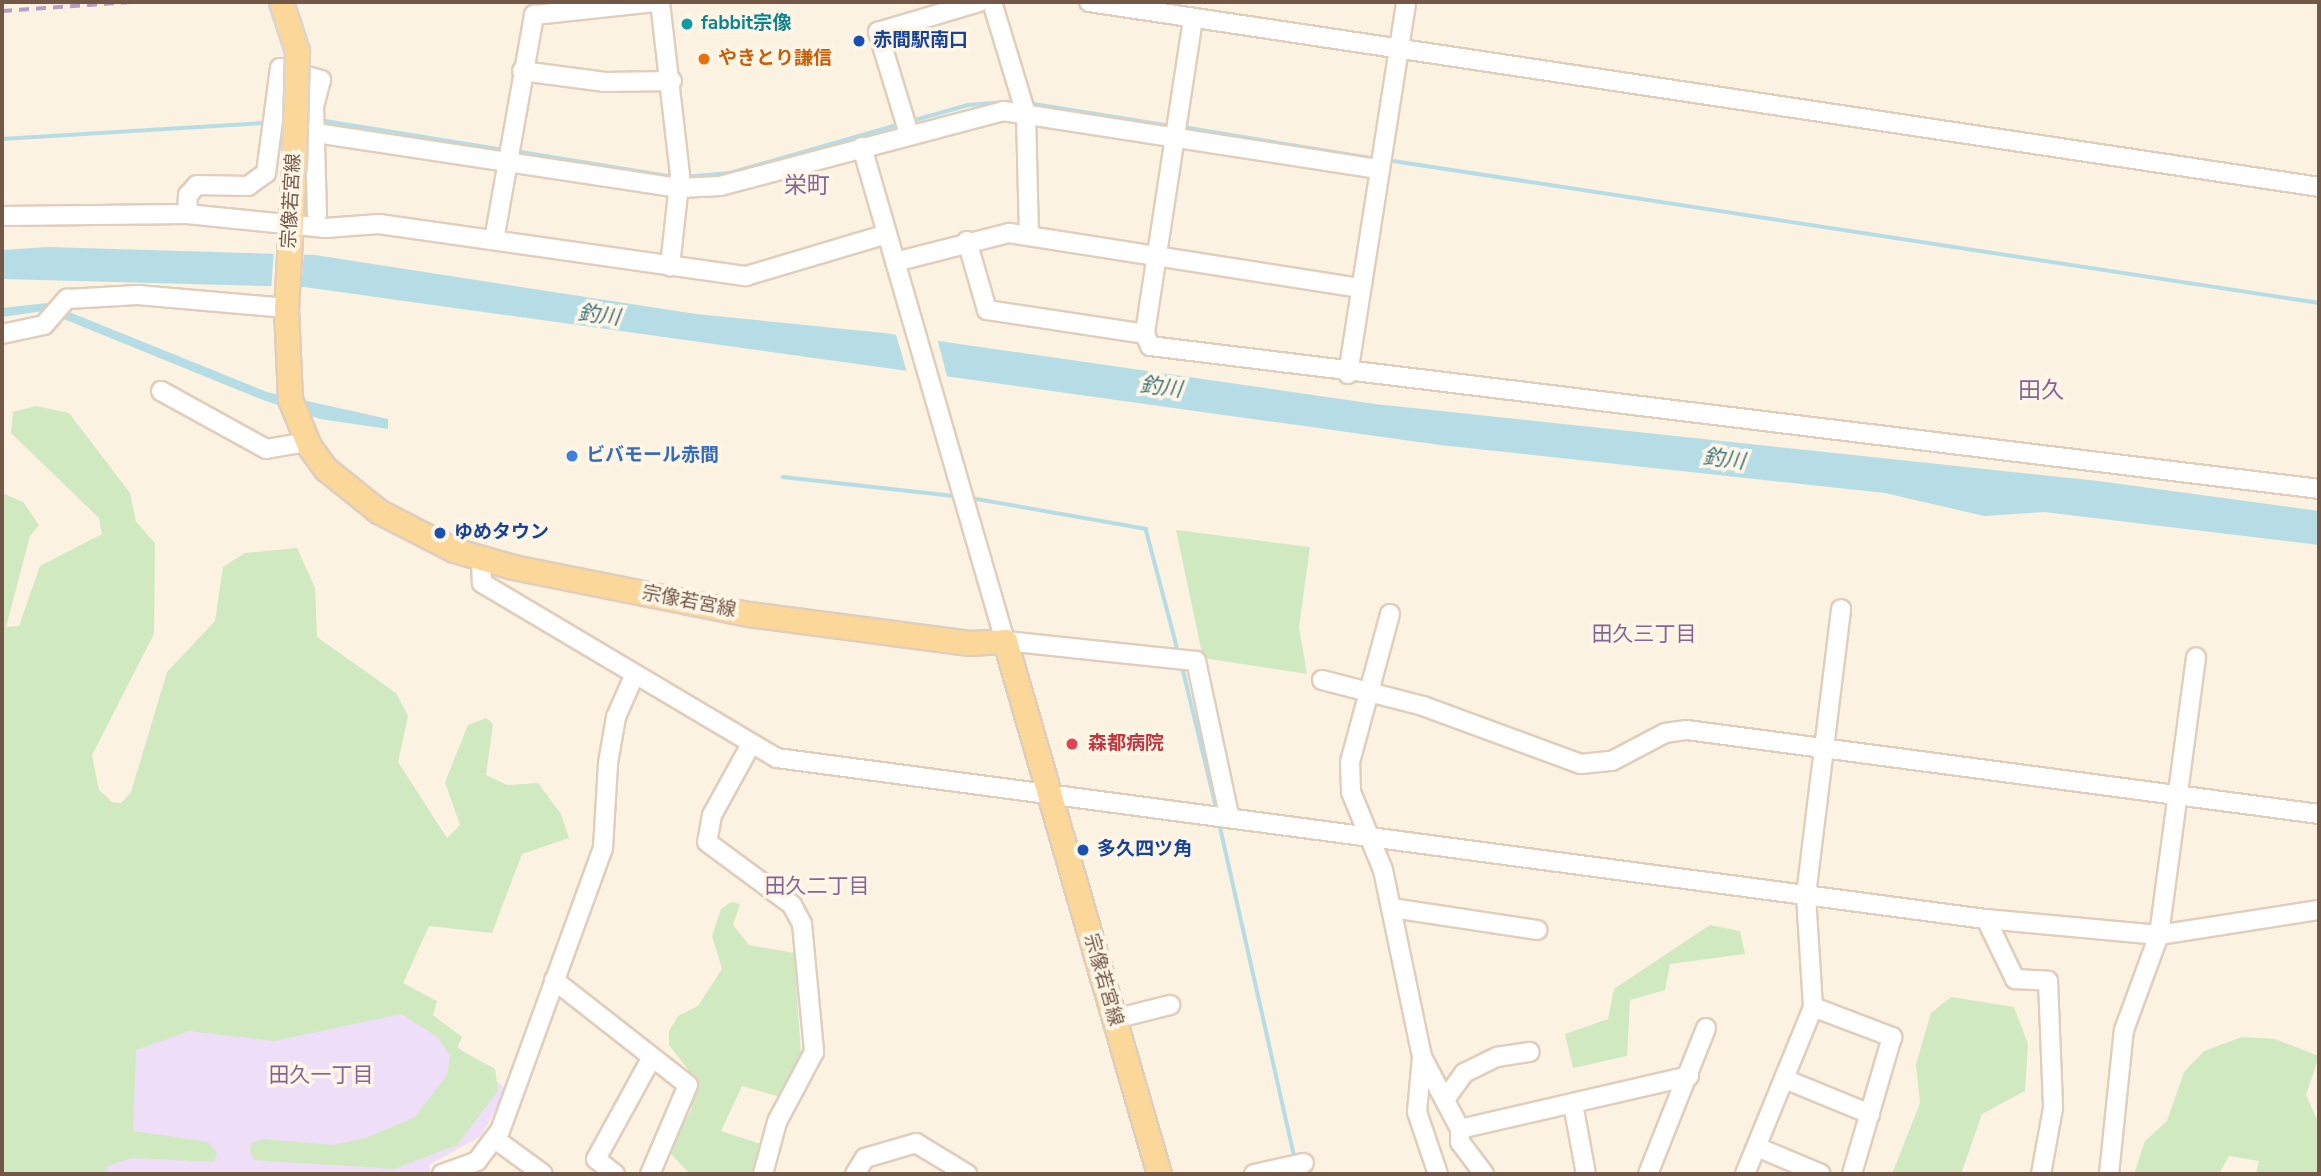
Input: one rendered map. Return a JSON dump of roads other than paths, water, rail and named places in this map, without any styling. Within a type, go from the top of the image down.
[{"type":"main road","name":"宗像若宮線","points":[[281,2],[297,51],[295,166],[286,306],[292,407],[307,442],[326,469],[378,511],[481,559],[749,614],[969,643],[1004,641],[1159,1174]]},
{"type":"street","points":[[494,240],[522,71],[534,16],[654,2]]},
{"type":"street","points":[[660,2],[672,81],[680,188],[670,266]]},
{"type":"street","points":[[909,134],[878,32],[979,2]]},
{"type":"street","points":[[992,2],[1026,114],[1029,234]]},
{"type":"street","points":[[1089,2],[2319,187]]},
{"type":"street","points":[[1348,373],[1406,2]]},
{"type":"street","points":[[1194,19],[1145,334],[1150,346],[1348,373],[2319,489]]},
{"type":"street","points":[[187,214],[188,195],[197,185],[248,186],[266,173],[280,68],[321,80],[316,133],[317,214]]},
{"type":"street","points":[[522,71],[605,82],[672,81]]},
{"type":"street","points":[[316,133],[680,188],[720,186],[977,115],[1026,114],[1379,169]]},
{"type":"street","points":[[862,147],[1004,641],[1196,661],[1229,815]]},
{"type":"street","points":[[2,216],[187,214],[290,229],[379,224],[747,276],[887,234]]},
{"type":"street","points":[[895,262],[967,242],[1029,234],[1361,288]]},
{"type":"street","points":[[967,242],[987,310],[1145,334]]},
{"type":"street","points":[[2,334],[44,325],[67,299],[138,295],[286,306]]},
{"type":"street","points":[[161,391],[266,449],[307,442]]},
{"type":"street","points":[[481,559],[482,583],[750,747],[777,758],[1048,790],[1367,836],[1986,919],[2159,935],[2319,910]]},
{"type":"street","points":[[1745,1174],[1787,1080],[1813,1007],[1807,895],[1821,752],[1841,610]]},
{"type":"street","points":[[1390,614],[1373,691],[1350,762],[1351,792],[1392,908],[1422,1057],[1417,1112],[1438,1174]]},
{"type":"street","points":[[2109,1174],[2124,1030],[2159,935],[2196,657]]},
{"type":"street","points":[[442,1174],[477,1161],[495,1139],[603,848],[608,763],[616,717],[634,676]]},
{"type":"street","points":[[1322,680],[1373,691],[1581,764],[1612,761],[1665,733],[1687,730],[1821,752],[2319,814]]},
{"type":"street","points":[[750,747],[712,815],[708,842],[792,905],[802,924],[814,1052],[777,1122],[763,1174]]},
{"type":"street","points":[[1392,908],[1537,930]]},
{"type":"street","points":[[1986,919],[2015,979],[2048,981],[2053,1108],[2041,1174]]},
{"type":"street","points":[[554,980],[652,1057],[690,1092],[650,1174]]},
{"type":"street","points":[[1114,1018],[1170,1005]]},
{"type":"street","points":[[1813,1007],[1892,1037],[1852,1174]]},
{"type":"street","points":[[1648,1174],[1706,1028]]},
{"type":"street","points":[[1446,1098],[1464,1073],[1497,1057],[1530,1052]]},
{"type":"street","points":[[612,1173],[596,1158],[652,1057]]},
{"type":"street","points":[[1422,1057],[1460,1129],[1460,1142],[1484,1174]]},
{"type":"street","points":[[1460,1129],[1689,1076]]},
{"type":"street","points":[[1787,1080],[1870,1114]]},
{"type":"street","points":[[1573,1104],[1586,1174]]},
{"type":"street","points":[[495,1139],[543,1174]]},
{"type":"street","points":[[855,1174],[865,1158],[916,1143],[967,1174]]},
{"type":"street","points":[[1757,1147],[1821,1174]]},
{"type":"street","points":[[1254,1174],[1304,1163]]},
{"type":"water","name":"釣川","points":[[48,247],[315,255],[696,314],[884,333],[1375,404],[2098,481],[2319,511],[2319,545],[2044,512],[1984,516],[1885,493],[1440,445],[304,287],[2,279],[2,250]]},
{"type":"water","points":[[47,303],[267,392],[388,419],[388,429],[320,419],[263,400],[44,311],[2,317],[2,308]]},
{"type":"waterway","points":[[912,121],[968,105],[1017,101]]},
{"type":"waterway","points":[[1028,103],[1172,126]]},
{"type":"waterway","points":[[319,120],[504,150]]},
{"type":"waterway","points":[[2,139],[265,123]]},
{"type":"waterway","points":[[685,177],[730,173],[901,124]]},
{"type":"waterway","points":[[1183,127],[1376,159]]},
{"type":"waterway","points":[[515,151],[674,177]]},
{"type":"waterway","points":[[1387,160],[2319,303]]},
{"type":"waterway","points":[[783,477],[956,496]]},
{"type":"waterway","points":[[971,498],[1146,529],[1179,654]]},
{"type":"waterway","points":[[1182,665],[1217,810]]},
{"type":"waterway","points":[[1219,821],[1295,1159]]},
{"type":"railway","points":[[2,11],[131,2]]},
{"type":"place","name":"fabbit宗像","points":[[687,24]]},
{"type":"place","name":"赤間駅南口","points":[[859,41]]},
{"type":"place","name":"やきとり謙信","points":[[704,59]]},
{"type":"place","name":"ビバモール赤間","points":[[572,456]]},
{"type":"place","name":"ゆめタウン","points":[[440,533]]},
{"type":"place","name":"森都病院","points":[[1072,744]]},
{"type":"place","name":"多久四ツ角","points":[[1083,850]]},
{"type":"district","name":"栄町","points":[[807,186]]},
{"type":"district","name":"田久","points":[[2041,391]]},
{"type":"district","name":"田久三丁目","points":[[1644,634]]},
{"type":"district","name":"田久二丁目","points":[[817,886]]},
{"type":"district","name":"田久一丁目","points":[[321,1075]]}]
